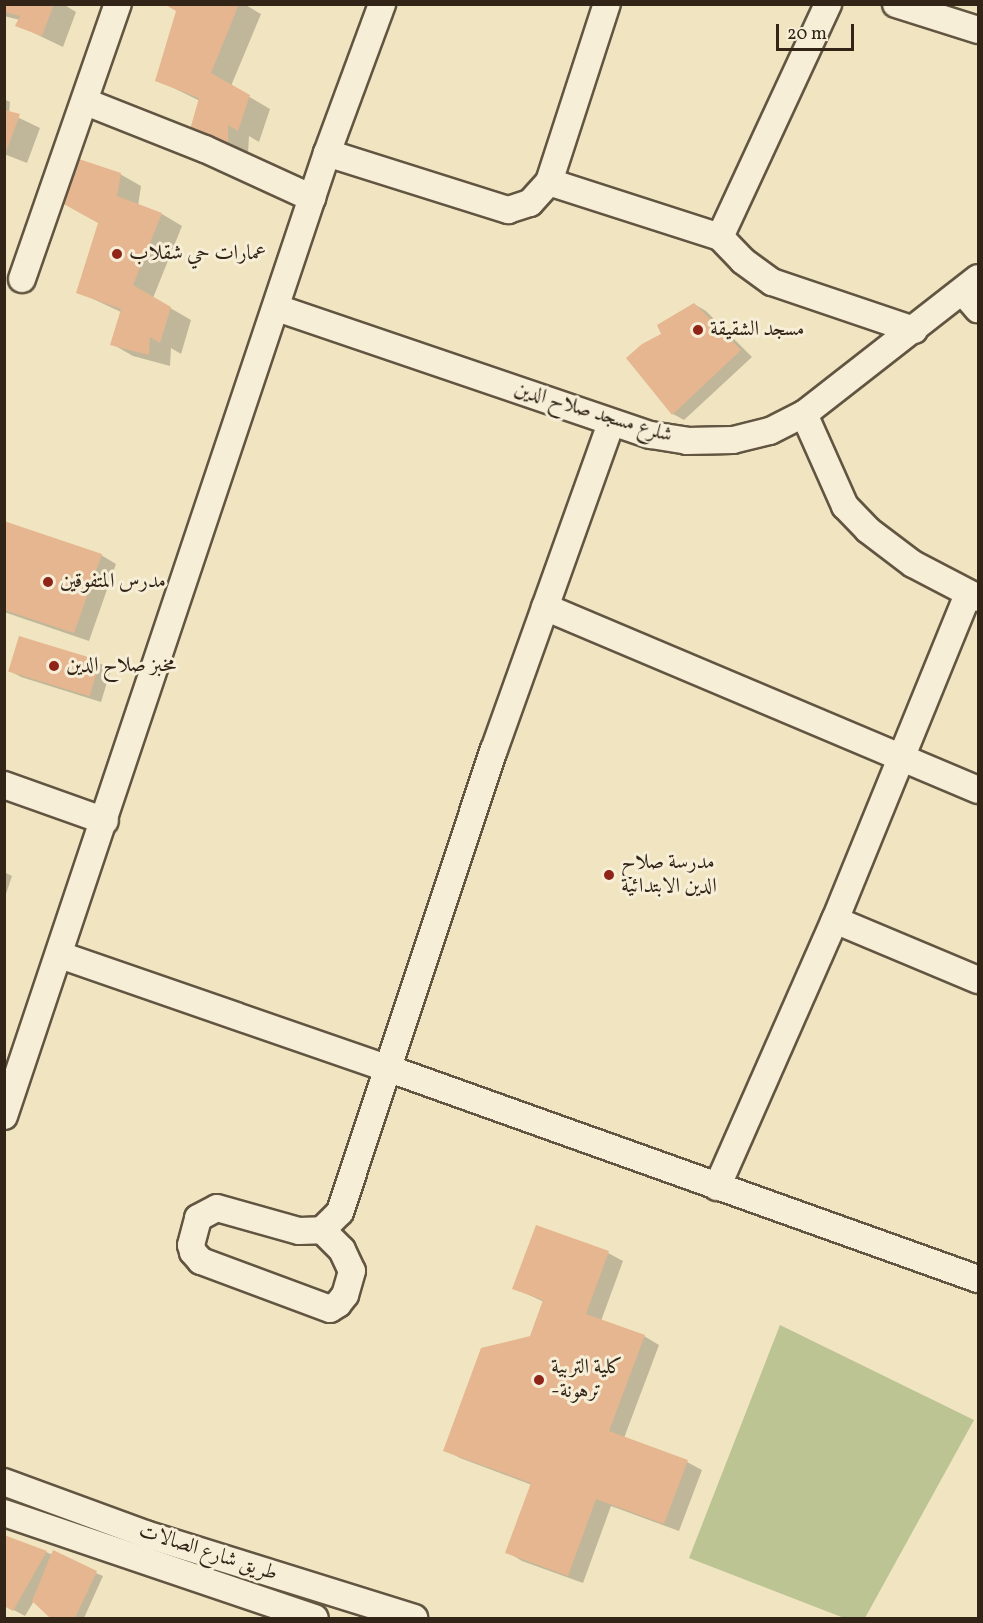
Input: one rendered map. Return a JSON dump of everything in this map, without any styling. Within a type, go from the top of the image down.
[{"type":"street","points":[[22,279],[86,102],[118,4]]},
{"type":"street","points":[[4,1116],[105,821],[327,153],[382,4]]},
{"type":"street","points":[[327,153],[508,210],[530,203],[549,182],[607,4]]},
{"type":"street","points":[[720,237],[828,4]]},
{"type":"street","points":[[896,4],[978,30]]},
{"type":"street","points":[[86,102],[205,149],[312,198]]},
{"type":"street","points":[[549,182],[720,237],[742,261],[772,282],[914,330]]},
{"type":"street","name":"شلرع مسجد صلاح الدين","points":[[277,308],[611,423],[651,435],[687,441],[733,440],[770,430],[804,414],[914,330],[973,293]]},
{"type":"street","points":[[717,1187],[835,920],[973,596],[913,564],[868,530],[845,506],[804,414]]},
{"type":"street","points":[[322,1230],[342,1250],[352,1271],[345,1295],[338,1304],[330,1309],[201,1261],[193,1252],[191,1245],[198,1218],[217,1208],[298,1231],[322,1230],[340,1212],[545,607],[611,423]]},
{"type":"street","points":[[545,607],[978,790]]},
{"type":"street","points":[[4,785],[105,821]]},
{"type":"street","points":[[835,920],[978,980]]},
{"type":"street","points":[[60,955],[387,1068],[978,1279]]},
{"type":"street","name":"طريق شارع الصالات","points":[[4,1482],[145,1534],[414,1618]]},
{"type":"street","points":[[4,1513],[315,1618]]},
{"type":"green space","points":[[780,1325],[974,1420],[865,1618],[844,1618],[689,1558]]},
{"type":"building","points":[[4,4],[54,4],[42,36],[15,26],[20,16],[4,12]]},
{"type":"building","points":[[164,4],[239,4],[211,73],[250,95],[238,131],[228,125],[228,143],[189,133],[199,98],[155,81],[176,11]]},
{"type":"building","points":[[5,110],[20,114],[5,155]]},
{"type":"building","name":"عمارات حي شقلاب","points":[[76,158],[121,173],[117,196],[162,213],[133,285],[171,307],[160,343],[150,337],[149,355],[110,345],[121,309],[76,293],[98,223],[60,202]]},
{"type":"building","name":"مسجد الشقيقة","points":[[694,303],[741,350],[672,415],[626,358],[642,344],[661,334],[657,325]]},
{"type":"building","name":"مدرس المتفوقين","points":[[4,521],[102,554],[74,633],[4,610]]},
{"type":"building","name":"مخبز صلاح الدين","points":[[19,636],[100,661],[89,696],[8,671]]},
{"type":"building","points":[[536,1225],[609,1251],[586,1314],[645,1335],[609,1431],[688,1460],[664,1524],[596,1499],[568,1576],[505,1553],[531,1483],[443,1451],[481,1348],[530,1336],[543,1300],[512,1289]]},
{"type":"building","points":[[4,1535],[47,1551],[13,1611],[4,1606]]},
{"type":"building","points":[[53,1550],[97,1571],[75,1618],[50,1618],[32,1601]]},
{"type":"place","name":"عمارات حي شقلاب","points":[[117,254]]},
{"type":"place","name":"مسجد الشقيقة","points":[[698,330]]},
{"type":"place","name":"مدرس المتفوقين","points":[[48,582]]},
{"type":"place","name":"مخبز صلاح الدين","points":[[54,666]]},
{"type":"place","name":"مدرسة صلاح الدين الابتدائية","points":[[609,875]]},
{"type":"place","name":"كلية التربية -ترهونة","points":[[539,1380]]}]
